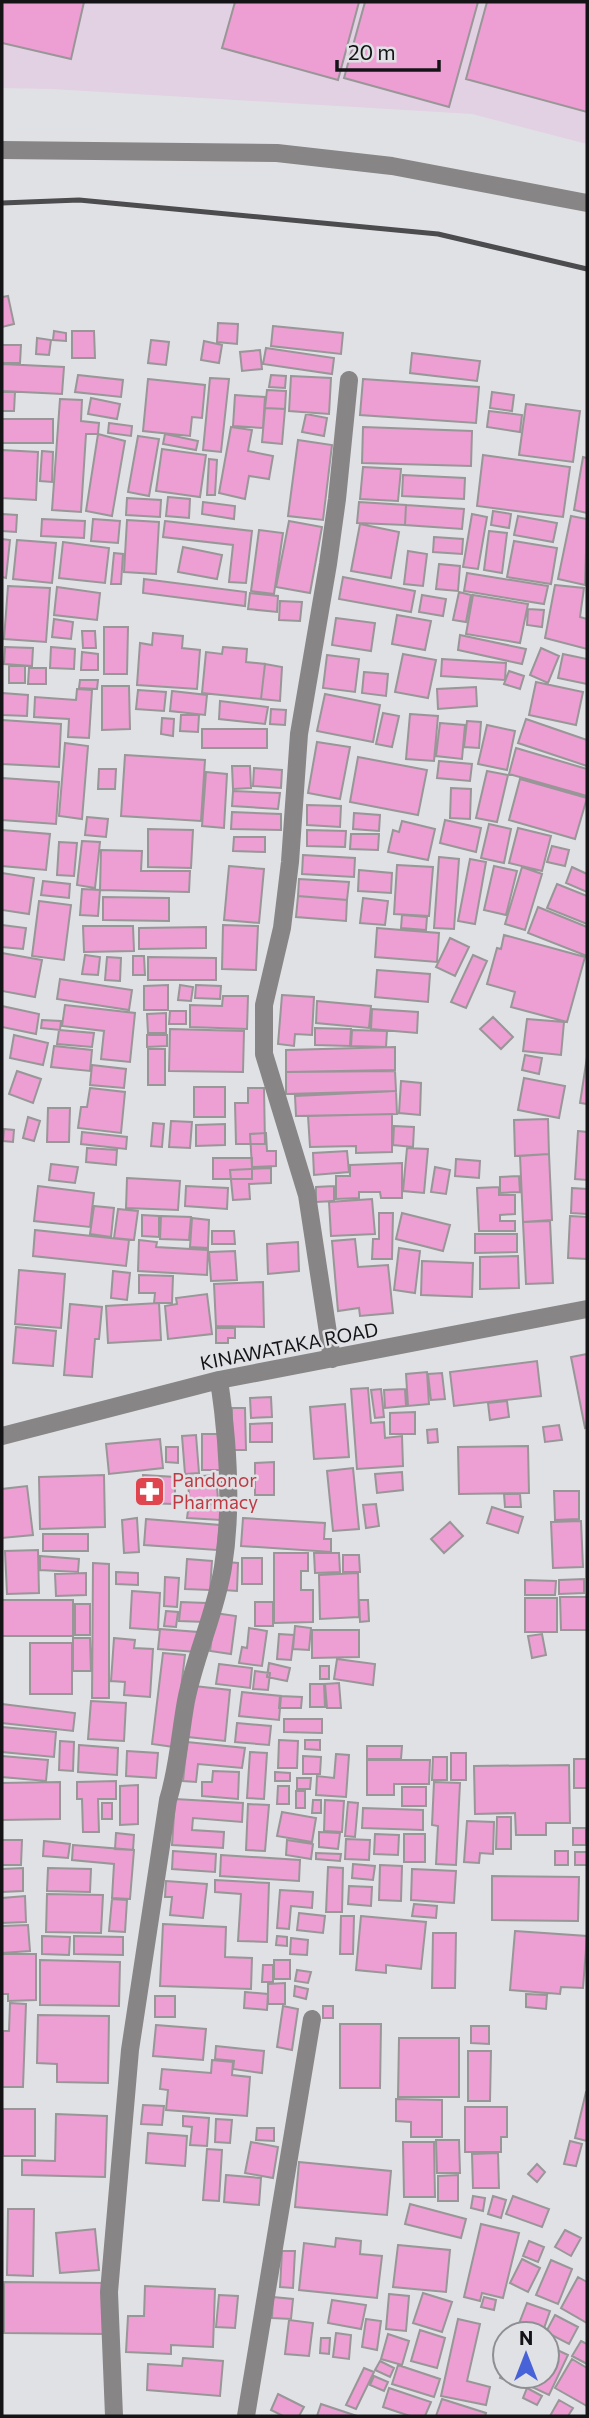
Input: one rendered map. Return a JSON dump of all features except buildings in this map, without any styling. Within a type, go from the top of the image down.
[{"type":"street","points":[[2,150],[277,153],[392,166],[587,203]]},
{"type":"street","points":[[332,1359],[307,1195],[264,1054],[264,1004],[282,928],[290,862],[299,734],[330,551],[349,380]]},
{"type":"street","name":"KINAWATAKA ROAD","points":[[2,1436],[219,1380],[587,1309]]},
{"type":"street","points":[[114,2416],[109,2292],[130,2050],[186,1699],[223,1568],[229,1501],[225,1425],[219,1380]]},
{"type":"street","points":[[246,2416],[312,2019]]},
{"type":"shaded area","points":[[2,2],[587,2],[587,144],[472,114],[2,88]]},
{"type":"railway","points":[[2,203],[79,200],[438,234],[587,269]]},
{"type":"place","name":"Pandonor Pharmacy","points":[[149,1491]]}]
